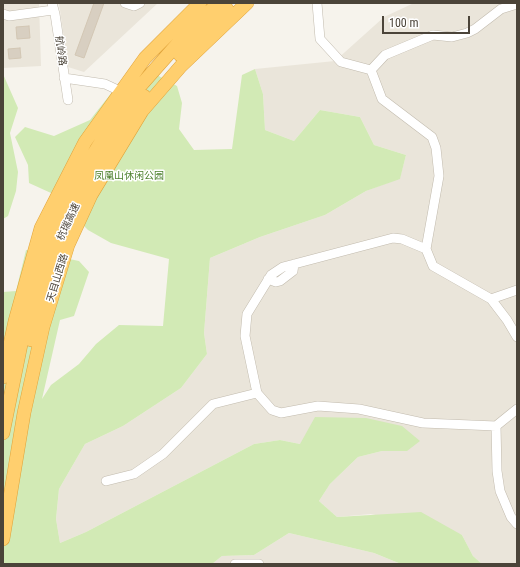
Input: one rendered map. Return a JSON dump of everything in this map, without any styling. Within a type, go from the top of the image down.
[{"type":"highway","points":[[3,377],[15,321],[41,228],[85,142],[145,58],[200,3]]},
{"type":"highway","name":"杭瑞高速","points":[[3,433],[29,305],[51,236],[84,170],[126,102],[195,24],[219,3]]},
{"type":"highway","name":"杭瑞高速","points":[[3,490],[17,406],[38,308],[60,239],[92,174],[134,108],[202,31],[234,3]]},
{"type":"highway","name":"天目山西路","points":[[3,539],[24,413],[43,327],[68,245],[91,195],[142,111],[181,66],[246,3]]},
{"type":"street","points":[[125,3],[134,6],[140,3]]},
{"type":"street","points":[[317,3],[320,39],[341,62],[372,70]]},
{"type":"street","points":[[372,70],[385,55],[433,35],[452,37],[467,33],[476,29],[501,9],[517,4]]},
{"type":"street","points":[[3,14],[9,16],[52,6]]},
{"type":"street","name":"航岭路","points":[[52,6],[55,14],[68,100]]},
{"type":"street","points":[[372,70],[382,99],[432,137],[436,148],[439,176],[426,249],[433,266],[491,299],[507,320],[517,337]]},
{"type":"street","points":[[64,78],[105,84],[120,91]]},
{"type":"street","points":[[426,249],[402,239],[393,238],[283,267],[271,275],[247,314],[245,336],[257,393],[272,410],[281,413],[318,406],[359,410],[423,423],[496,426],[517,409]]},
{"type":"street","points":[[491,299],[517,290]]},
{"type":"street","points":[[106,481],[134,474],[163,454],[213,404],[257,393]]},
{"type":"street","points":[[496,426],[497,471],[500,491],[511,517],[517,524]]},
{"type":"street","points":[[235,564],[259,564]]},
{"type":"shaded area","points":[[3,3],[39,3],[41,66],[3,68]]},
{"type":"shaded area","points":[[59,3],[158,3],[84,72],[68,67]]},
{"type":"shaded area","points":[[414,3],[517,3],[517,564],[482,564],[473,556],[462,535],[371,514],[337,517],[319,501],[330,484],[358,457],[382,451],[407,451],[300,444],[280,440],[254,444],[86,532],[60,543],[56,519],[59,489],[85,444],[123,426],[181,388],[207,354],[204,333],[210,258],[260,237],[325,215],[366,191],[400,178],[406,155],[374,145],[360,117],[320,110],[294,141],[265,130],[263,94],[255,69],[335,61],[384,17]]},
{"type":"shaded area","points":[[289,533],[374,553],[401,564],[212,564],[222,556],[254,555]]},
{"type":"green space","name":"凤凰山休闲公园","points":[[135,63],[177,86],[182,103],[179,129],[194,150],[232,149],[242,75],[255,69],[263,94],[265,130],[294,141],[320,110],[360,117],[374,145],[406,155],[400,179],[366,191],[325,215],[260,237],[210,258],[204,333],[207,354],[181,388],[123,426],[85,444],[59,489],[56,519],[60,543],[86,532],[254,444],[280,440],[300,444],[315,417],[366,418],[402,426],[420,441],[407,451],[382,451],[358,457],[330,484],[319,501],[337,517],[421,512],[462,535],[473,556],[482,564],[401,564],[374,553],[289,533],[254,555],[222,556],[212,564],[3,564],[3,292],[16,291],[26,250],[79,261],[89,272],[74,316],[60,320],[42,399],[51,385],[79,364],[96,344],[119,325],[163,326],[169,259],[111,243],[88,230],[51,193],[29,183],[28,165],[15,137],[25,127],[54,136],[90,120]]},
{"type":"green space","points":[[3,74],[18,108],[10,133],[18,172],[16,191],[8,216],[3,219]]},
{"type":"building","points":[[94,3],[104,3],[84,58],[75,55]]},
{"type":"building","points":[[29,26],[30,38],[17,39],[16,27]]},
{"type":"building","points":[[20,48],[21,58],[9,59],[8,49]]}]
